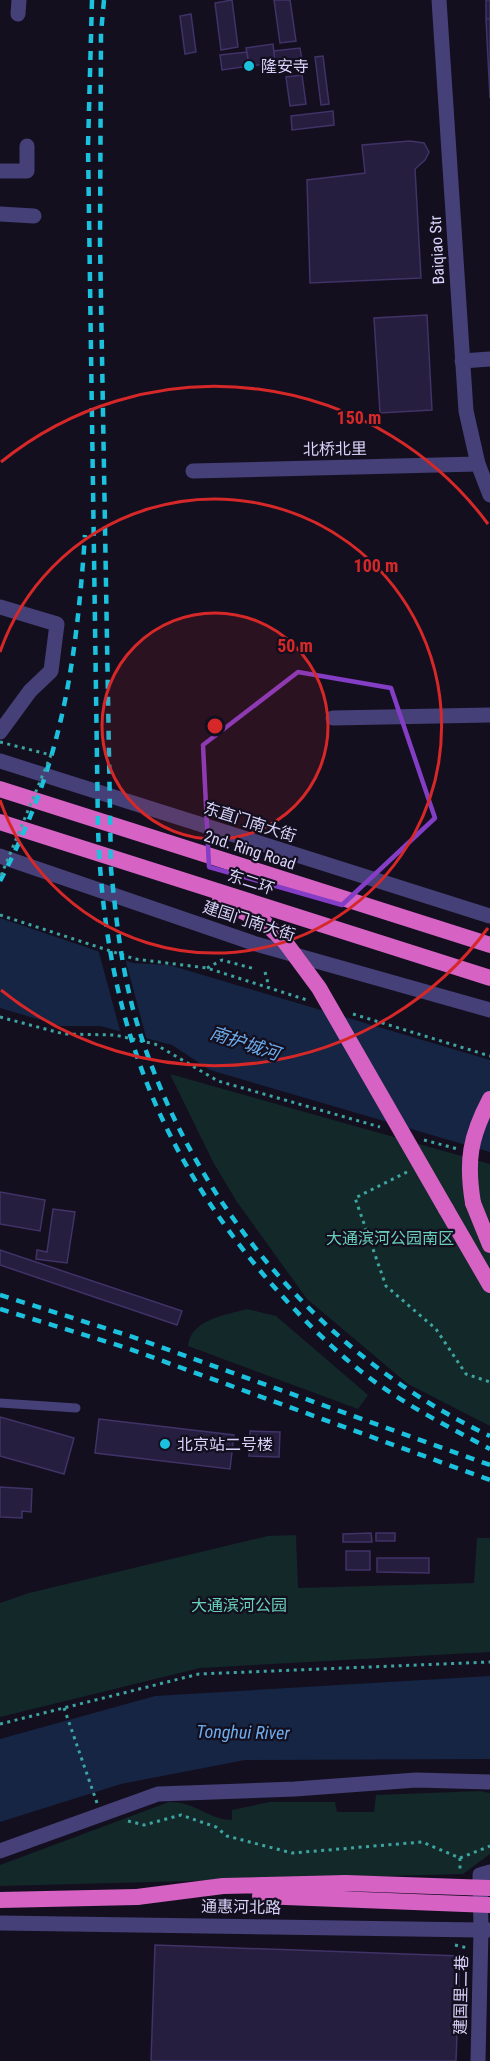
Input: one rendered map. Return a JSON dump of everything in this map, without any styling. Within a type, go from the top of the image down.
[{"type":"highway","name":"2nd. Ring Road","points":[[0,789],[490,945]]},
{"type":"highway","name":"东二环","points":[[0,822],[490,978]]},
{"type":"highway","points":[[171,875],[264,922],[285,942],[319,988],[490,1285]]},
{"type":"highway","points":[[490,1099],[477,1124],[469,1151],[469,1178],[473,1203],[490,1245]]},
{"type":"highway","points":[[136,1897],[223,1886],[346,1883],[490,1888]]},
{"type":"highway","points":[[0,1900],[279,1896],[490,1905]]},
{"type":"street","name":"Baiqiao Str","points":[[440,0],[466,411],[477,464],[490,495]]},
{"type":"street","points":[[0,171],[27,171],[27,146]]},
{"type":"street","points":[[0,214],[34,216]]},
{"type":"street","points":[[462,362],[490,359]]},
{"type":"street","name":"北桥北里","points":[[194,471],[477,464]]},
{"type":"street","points":[[0,606],[57,624],[51,671],[30,691],[0,732]]},
{"type":"street","points":[[333,718],[490,715]]},
{"type":"street","name":"东直门南大街","points":[[0,761],[490,916]]},
{"type":"street","name":"建国门南大街","points":[[0,856],[256,944],[490,1010]]},
{"type":"street","points":[[0,1851],[158,1794],[296,1789],[416,1780],[490,1782]]},
{"type":"street","points":[[485,1930],[480,1875],[490,1872]]},
{"type":"street","name":"通惠河北路","points":[[0,1923],[485,1930]]},
{"type":"street","name":"建国里二巷","points":[[478,2061],[480,1949],[485,1930]]},
{"type":"lane","points":[[0,1402],[76,1408]]},
{"type":"path","points":[[0,742],[51,755],[0,878]]},
{"type":"path","points":[[0,915],[135,959],[207,968],[312,1001]]},
{"type":"path","points":[[207,968],[222,960],[255,969]]},
{"type":"path","points":[[265,972],[269,987]]},
{"type":"path","points":[[345,1012],[490,1056]]},
{"type":"path","points":[[0,1017],[64,1034],[115,1035],[155,1044],[218,1082],[381,1127]]},
{"type":"path","points":[[413,1137],[468,1152]]},
{"type":"path","points":[[409,1171],[355,1198],[386,1286],[436,1329],[466,1374],[490,1382]]},
{"type":"path","points":[[0,1724],[199,1674],[490,1662]]},
{"type":"path","points":[[64,1708],[101,1813],[144,1825],[181,1815],[216,1827],[227,1836],[292,1852],[422,1842],[460,1858],[490,1846]]},
{"type":"path","points":[[459,1882],[460,1858]]},
{"type":"path","points":[[456,1929],[455,1946],[480,1949]]},
{"type":"highlighted area","points":[[298,672],[391,688],[435,818],[342,905],[209,867],[203,745]]},
{"type":"green space","name":"大通滨河公园南区","points":[[170,1074],[490,1164],[490,1426],[408,1384],[307,1299],[237,1202],[213,1162]]},
{"type":"green space","points":[[247,1309],[276,1316],[368,1395],[358,1409],[188,1346],[191,1337],[202,1324],[220,1316]]},
{"type":"green space","name":"大通滨河公园","points":[[296,1535],[298,1588],[474,1583],[477,1538],[490,1538],[490,1652],[200,1668],[0,1717],[0,1603],[29,1593],[268,1536]]},
{"type":"green space","points":[[480,1791],[490,1793],[490,1854],[463,1874],[0,1886],[0,1865],[169,1802],[187,1805],[216,1817],[232,1820],[232,1810],[270,1802],[335,1802],[337,1812],[374,1812],[376,1795]]},
{"type":"water","name":"南护城河","points":[[0,918],[133,963],[169,965],[490,1060],[490,1152],[210,1070],[172,1045],[100,1026],[61,1026],[0,1008]]},
{"type":"water","name":"Tonghui River","points":[[490,1676],[490,1759],[245,1760],[121,1784],[0,1822],[0,1739],[155,1696]]},
{"type":"pier","points":[[98,949],[125,958],[147,1041],[121,1034]]},
{"type":"building","points":[[232,0],[238,47],[221,50],[215,3]]},
{"type":"building","points":[[274,0],[290,0],[296,41],[280,43]]},
{"type":"building","points":[[486,0],[490,0],[490,19],[486,19]]},
{"type":"building","points":[[191,14],[196,52],[185,54],[180,16]]},
{"type":"building","points":[[486,19],[490,19],[490,98]]},
{"type":"building","points":[[273,44],[275,63],[249,66],[246,48]]},
{"type":"building","points":[[300,48],[302,60],[275,63],[274,51]]},
{"type":"building","points":[[247,52],[249,66],[222,70],[220,55]]},
{"type":"building","points":[[323,56],[329,104],[321,105],[315,57]]},
{"type":"building","points":[[302,75],[306,104],[290,106],[286,77]]},
{"type":"building","points":[[333,111],[334,125],[292,130],[291,116]]},
{"type":"building","points":[[410,141],[424,143],[429,152],[425,160],[415,169],[421,278],[310,283],[307,180],[365,173],[362,145]]},
{"type":"building","points":[[427,315],[432,410],[380,413],[374,318]]},
{"type":"building","points":[[0,1192],[45,1200],[40,1231],[0,1224]]},
{"type":"building","points":[[53,1209],[75,1212],[67,1263],[36,1259],[37,1250],[47,1252]]},
{"type":"building","points":[[0,1250],[182,1311],[177,1325],[0,1265]]},
{"type":"building","points":[[0,1417],[74,1438],[64,1474],[0,1456]]},
{"type":"building","name":"北京站二号楼","points":[[99,1419],[234,1435],[230,1469],[95,1453]]},
{"type":"building","points":[[250,1431],[280,1432],[279,1457],[249,1456]]},
{"type":"building","points":[[0,1487],[32,1489],[31,1512],[22,1511],[22,1518],[0,1517]]},
{"type":"building","points":[[371,1533],[372,1542],[343,1542],[343,1534]]},
{"type":"building","points":[[376,1533],[395,1533],[395,1541],[376,1541]]},
{"type":"building","points":[[346,1551],[370,1551],[370,1570],[346,1570]]},
{"type":"building","points":[[377,1558],[429,1558],[429,1573],[377,1572]]},
{"type":"building","points":[[155,1945],[460,1956],[456,2061],[151,2061]]},
{"type":"railway","points":[[92,0],[88,146],[98,828],[102,893],[111,954],[124,1013],[142,1070],[165,1124],[193,1177],[228,1229],[268,1280],[326,1341],[374,1381],[415,1408],[490,1449]]},
{"type":"railway","points":[[104,0],[101,33],[100,242],[111,869],[122,959],[129,995],[157,1080],[187,1144],[224,1205],[267,1262],[315,1315],[369,1361],[427,1402],[490,1436]]},
{"type":"railway","points":[[0,881],[21,838],[52,754],[62,713],[77,627],[85,535]]},
{"type":"railway","points":[[0,1295],[130,1336],[490,1465]]},
{"type":"railway","points":[[0,1309],[127,1348],[490,1480]]},
{"type":"place","name":"隆安寺","points":[[249,66]]},
{"type":"place","name":"北京站二号楼","points":[[165,1444]]}]
